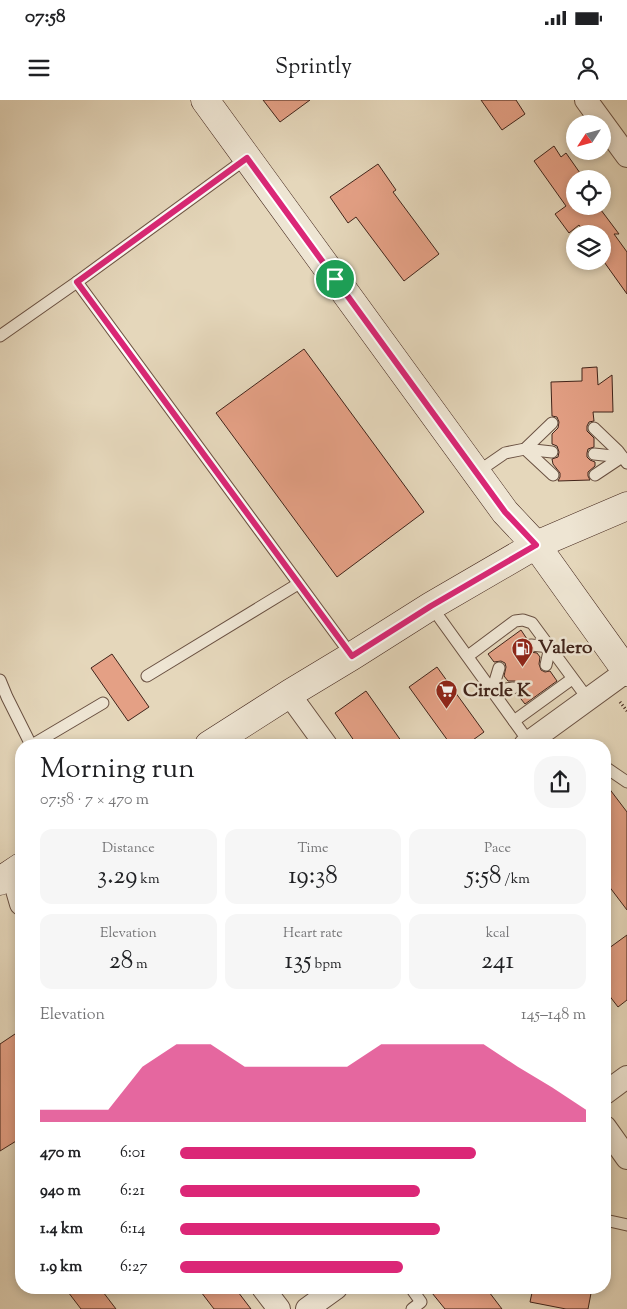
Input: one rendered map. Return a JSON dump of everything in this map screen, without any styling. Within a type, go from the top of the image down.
[{"type":"main road","points":[[205,100],[476,473],[505,512],[536,545],[627,672]]},
{"type":"main road","points":[[218,739],[431,606],[536,545],[627,506]]},
{"type":"street","points":[[586,100],[627,156]]},
{"type":"street","points":[[533,739],[627,672]]},
{"type":"street","points":[[289,694],[322,739]]},
{"type":"street","points":[[11,874],[15,886]]},
{"type":"street","points":[[611,1089],[627,1077]]},
{"type":"street","points":[[611,1135],[627,1158]]},
{"type":"street","points":[[268,1294],[279,1309]]},
{"type":"street","points":[[307,1309],[328,1294]]},
{"type":"lane","points":[[0,336],[247,158]]},
{"type":"lane","points":[[77,282],[352,656]]},
{"type":"lane","points":[[525,449],[552,423]]},
{"type":"lane","points":[[594,428],[624,460]]},
{"type":"lane","points":[[525,449],[553,475]]},
{"type":"lane","points":[[476,473],[505,453],[525,449],[552,452]]},
{"type":"lane","points":[[594,454],[624,460]]},
{"type":"lane","points":[[595,475],[624,460]]},
{"type":"lane","points":[[147,676],[298,584]]},
{"type":"lane","points":[[431,606],[514,721],[525,739]]},
{"type":"lane","points":[[468,656],[516,621],[523,620],[532,624],[588,700]]},
{"type":"lane","points":[[531,645],[550,647]]},
{"type":"lane","points":[[546,665],[550,647]]},
{"type":"lane","points":[[492,691],[499,668]]},
{"type":"lane","points":[[514,721],[572,679]]},
{"type":"lane","points":[[0,680],[29,739]]},
{"type":"lane","points":[[492,691],[513,688]]},
{"type":"lane","points":[[42,739],[103,703]]},
{"type":"lane","points":[[611,770],[627,782]]},
{"type":"lane","points":[[611,1221],[627,1225]]},
{"type":"lane","points":[[412,1309],[421,1302],[415,1294]]},
{"type":"path","points":[[620,702],[627,711]]},
{"type":"building","points":[[263,100],[310,100],[280,122]]},
{"type":"building","points":[[481,100],[516,100],[525,114],[502,130]]},
{"type":"building","points":[[554,146],[561,157],[566,153],[566,160],[571,160],[578,170],[566,170],[566,206],[534,161]]},
{"type":"building","points":[[378,164],[396,190],[393,192],[439,254],[404,281],[356,217],[348,223],[330,197]]},
{"type":"building","points":[[566,206],[566,215],[605,215],[619,234],[614,234],[627,252],[627,294],[610,270],[611,225],[566,225],[566,229],[555,214]]},
{"type":"building","points":[[304,349],[424,512],[337,577],[216,413]]},
{"type":"building","points":[[597,367],[598,385],[612,375],[613,412],[593,412],[594,421],[589,422],[587,426],[587,431],[594,438],[594,447],[588,449],[587,457],[595,462],[595,466],[588,472],[590,480],[558,481],[560,473],[553,464],[552,459],[558,457],[559,452],[557,446],[552,444],[552,434],[558,428],[559,422],[557,417],[552,416],[551,382],[582,381],[582,368]]},
{"type":"building","name":"Valero","points":[[521,630],[527,639],[524,648],[530,652],[537,653],[540,657],[539,664],[541,670],[545,672],[550,671],[557,681],[525,704],[517,694],[520,690],[519,684],[515,681],[508,681],[504,676],[505,663],[501,661],[494,662],[488,654]]},
{"type":"building","points":[[112,654],[149,707],[128,721],[91,668]]},
{"type":"building","name":"Circle K","points":[[437,667],[484,732],[474,739],[447,739],[409,687]]},
{"type":"building","points":[[366,691],[400,739],[353,739],[335,713]]},
{"type":"building","points":[[611,791],[627,812],[627,910],[611,889]]},
{"type":"building","points":[[627,935],[627,1000],[618,1007],[611,998],[611,947]]},
{"type":"building","points":[[15,1034],[15,1142],[0,1151],[0,1044]]},
{"type":"building","points":[[70,1294],[105,1294],[116,1309],[81,1309]]},
{"type":"building","points":[[203,1294],[240,1294],[251,1309],[214,1309]]},
{"type":"building","points":[[433,1294],[491,1294],[502,1309],[445,1309]]},
{"type":"building","points":[[532,1294],[591,1294],[588,1309],[566,1309],[530,1302]]},
{"type":"place","name":"Valero","points":[[522,667]]},
{"type":"place","name":"Circle K","points":[[447,710]]},
{"type":"route","points":[[247,158],[335,279],[505,512],[536,545],[431,606],[352,656],[77,282],[247,158]]}]
